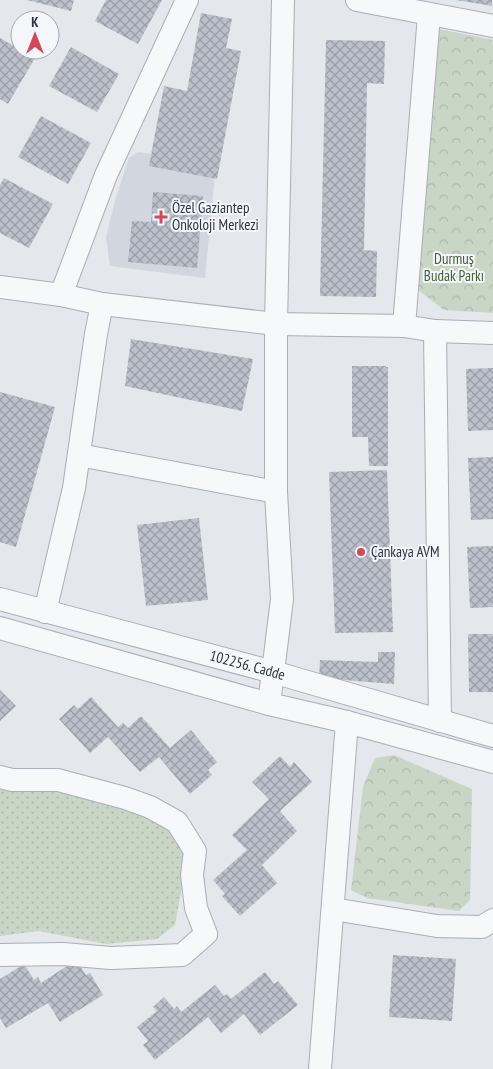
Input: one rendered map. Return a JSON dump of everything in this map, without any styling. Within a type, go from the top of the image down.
[{"type":"street","points":[[61,295],[106,175],[187,0]]},
{"type":"street","points":[[269,704],[282,599],[276,492],[276,324],[283,0]]},
{"type":"street","points":[[357,0],[493,26]]},
{"type":"street","points":[[404,326],[429,15]]},
{"type":"street","points":[[0,287],[61,295],[102,304],[276,324],[404,326],[435,331],[493,333]]},
{"type":"street","points":[[45,612],[74,488],[102,304]]},
{"type":"street","points":[[435,331],[440,721]]},
{"type":"street","points":[[79,455],[276,492]]},
{"type":"street","name":"102256. Cadde","points":[[0,599],[273,672],[493,736]]},
{"type":"street","name":"102256. Cadde","points":[[0,628],[269,704],[348,722],[493,762]]},
{"type":"street","points":[[320,1069],[348,722]]},
{"type":"street","points":[[0,777],[12,780],[58,780],[126,798],[150,807],[177,822],[195,851],[192,875],[196,908],[206,934],[182,955],[111,958],[63,954],[0,955]]},
{"type":"street","points":[[333,909],[438,926],[482,927],[493,920]]},
{"type":"shaded area","name":"Özel Gaziantep Onkoloji Merkezi","points":[[138,152],[216,164],[205,278],[110,266],[106,237],[116,197],[129,158]]},
{"type":"green space","name":"Durmuş Budak Parkı","points":[[439,29],[493,40],[493,313],[444,310],[413,286]]},
{"type":"green space","points":[[394,755],[472,789],[470,900],[459,911],[367,898],[351,890],[363,787],[375,758]]},
{"type":"green space","points":[[0,786],[53,787],[152,808],[188,854],[175,925],[157,939],[106,944],[39,931],[0,936]]},
{"type":"building","points":[[27,0],[74,0],[71,11]]},
{"type":"building","points":[[106,0],[162,0],[138,44],[95,21]]},
{"type":"building","points":[[456,0],[492,0],[492,6]]},
{"type":"building","points":[[201,13],[232,19],[226,48],[241,51],[217,179],[149,166],[164,86],[187,91]]},
{"type":"building","points":[[0,38],[10,44],[10,60],[34,60],[8,104],[0,99]]},
{"type":"building","points":[[326,40],[385,41],[384,84],[367,83],[364,250],[377,251],[376,297],[320,296]]},
{"type":"building","points":[[71,47],[119,74],[97,112],[49,86]]},
{"type":"building","points":[[41,116],[91,143],[68,184],[18,157]]},
{"type":"building","points":[[4,178],[53,204],[29,248],[0,233],[0,185]]},
{"type":"building","points":[[153,192],[203,196],[197,268],[128,262],[132,221],[151,222]]},
{"type":"building","points":[[131,339],[253,359],[242,411],[125,386]]},
{"type":"building","points":[[352,366],[388,367],[388,466],[369,466],[368,437],[352,437]]},
{"type":"building","points":[[493,368],[493,430],[468,431],[466,369]]},
{"type":"building","points":[[0,392],[55,407],[16,547],[0,542]]},
{"type":"building","points":[[493,457],[493,519],[471,520],[468,458]]},
{"type":"building","name":"Çankaya AVM","points":[[387,470],[393,632],[335,633],[329,472]]},
{"type":"building","points":[[199,518],[208,600],[146,606],[137,525]]},
{"type":"building","points":[[493,546],[493,607],[470,608],[467,547]]},
{"type":"building","points":[[468,634],[493,634],[493,692],[469,692]]},
{"type":"building","points":[[378,652],[395,652],[394,684],[319,678],[320,660],[378,662]]},
{"type":"building","points":[[0,690],[16,706],[0,721]]},
{"type":"building","points":[[91,697],[118,727],[123,723],[128,728],[141,716],[170,748],[191,730],[217,762],[208,770],[212,775],[190,794],[159,757],[140,772],[108,737],[90,753],[59,719],[74,705],[78,709]]},
{"type":"building","points":[[280,756],[290,767],[294,762],[312,782],[280,811],[297,831],[262,865],[277,883],[240,916],[222,896],[225,894],[213,880],[247,850],[232,835],[269,799],[252,782]]},
{"type":"building","points":[[393,955],[456,959],[452,1021],[389,1017]]},
{"type":"building","points":[[76,960],[86,975],[90,973],[103,995],[60,1022],[48,1003],[6,1028],[0,1018],[0,979],[24,964],[34,980],[38,977],[41,983]]},
{"type":"building","points":[[265,972],[274,984],[278,981],[298,1005],[260,1035],[244,1014],[221,1033],[208,1017],[155,1060],[143,1045],[148,1041],[137,1027],[157,1011],[153,1007],[164,997],[174,1009],[177,1006],[181,1012],[215,985],[224,996],[227,994],[231,999]]},
{"type":"place","name":"Özel Gaziantep Onkoloji Merkezi","points":[[161,217]]},
{"type":"place","name":"Çankaya AVM","points":[[361,552]]}]
